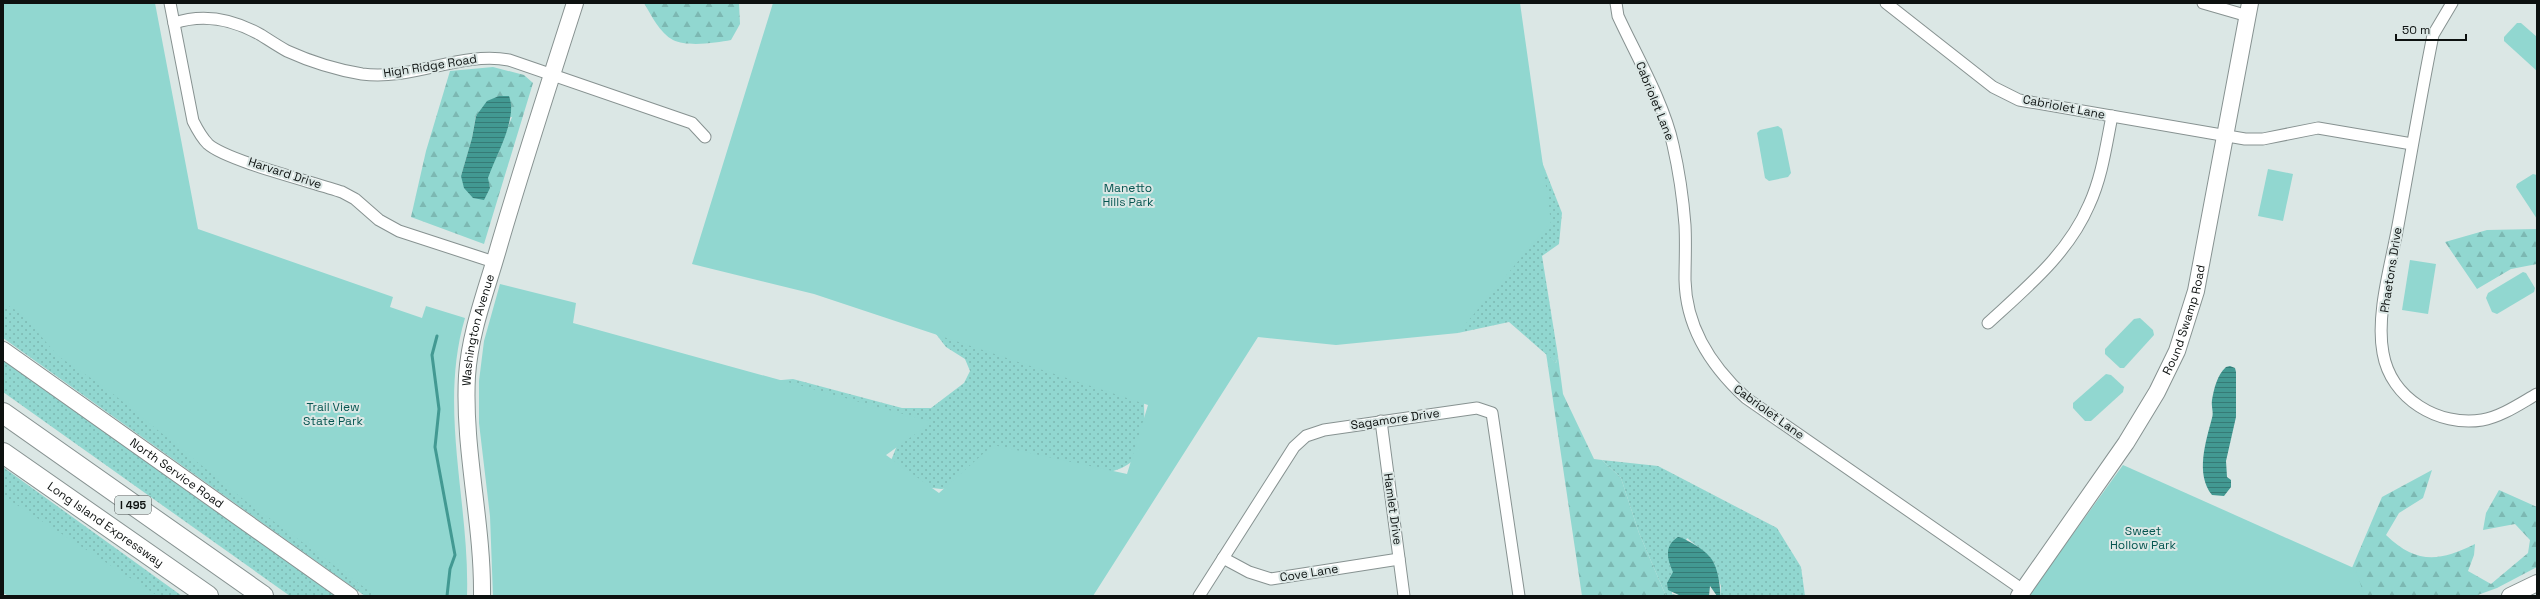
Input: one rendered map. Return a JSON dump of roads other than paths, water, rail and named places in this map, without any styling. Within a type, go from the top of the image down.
[{"type":"highway","name":"I 495","points":[[3,413],[263,596]]},
{"type":"highway","name":"Long Island Expressway","points":[[3,453],[208,596]]},
{"type":"main road","name":"Washington Avenue","points":[[482,596],[467,377],[474,329],[576,3]]},
{"type":"main road","name":"Round Swamp Road","points":[[2021,593],[2126,443],[2157,392],[2177,351],[2196,291],[2224,136],[2249,10]]},
{"type":"main road","name":"North Service Road","points":[[3,350],[350,596]]},
{"type":"main road","points":[[2510,596],[2537,583]]},
{"type":"street","name":"Harvard Drive","points":[[170,3],[193,120],[200,134],[209,144],[229,155],[342,192],[355,199],[379,220],[400,231],[494,262]]},
{"type":"street","name":"Cabriolet Lane","points":[[1616,3],[1618,16],[1664,118],[1673,144],[1685,226],[1685,281],[1689,308],[1696,331],[1712,361],[1724,378],[1746,398],[2021,593]]},
{"type":"street","name":"Cabriolet Lane","points":[[1886,3],[2000,90],[2019,100],[2224,136],[2263,139],[2318,128],[2412,144]]},
{"type":"street","points":[[2203,3],[2249,10]]},
{"type":"street","name":"Phaetons Drive","points":[[2452,3],[2433,35],[2412,144],[2381,330],[2383,354],[2389,374],[2401,390],[2416,405],[2436,416],[2462,421],[2484,420],[2537,394]]},
{"type":"street","name":"High Ridge Road","points":[[174,23],[188,19],[213,17],[245,27],[287,50],[362,74],[389,74],[484,58],[509,60],[553,74]]},
{"type":"street","points":[[553,74],[692,124],[705,138]]},
{"type":"street","points":[[1988,323],[2041,273],[2078,228],[2098,182],[2112,116]]},
{"type":"street","name":"Sagamore Drive","points":[[1199,596],[1294,447],[1306,436],[1324,430],[1477,408],[1492,413],[1519,596]]},
{"type":"street","name":"Hamlet Drive","points":[[1381,421],[1404,596]]},
{"type":"street","name":"Cove Lane","points":[[1223,558],[1249,572],[1271,579],[1399,559]]},
{"type":"waterway","points":[[437,336],[432,355],[439,409],[435,447],[455,555],[450,569],[447,596]]},
{"type":"park label","name":"Manetto Hills Park","points":[[1128,195]]},
{"type":"park label","name":"Trail View State Park","points":[[333,414]]},
{"type":"park label","name":"Sweet Hollow Park","points":[[2143,538]]}]
